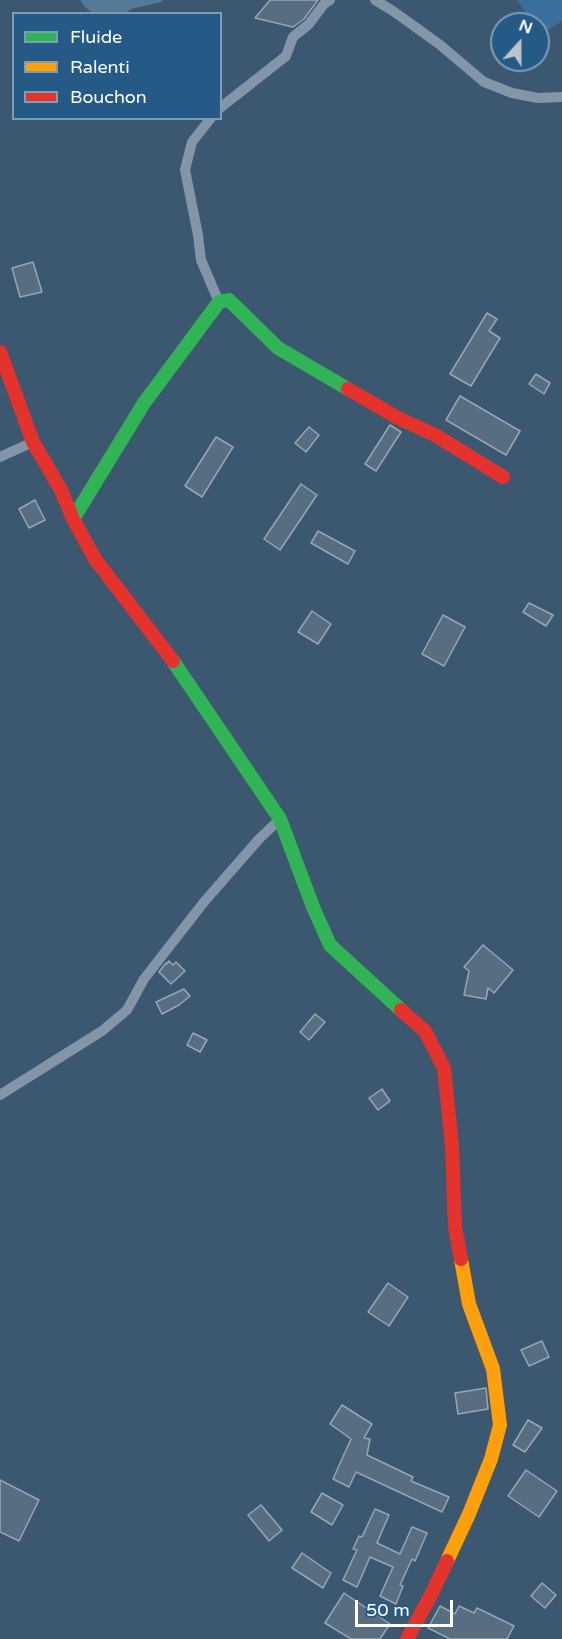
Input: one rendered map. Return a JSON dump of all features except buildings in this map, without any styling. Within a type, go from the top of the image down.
[{"type":"street","points":[[222,106],[286,56],[293,37],[309,24],[324,4],[330,0]]},
{"type":"street","points":[[375,0],[439,44],[484,82],[512,93],[538,98],[562,97]]},
{"type":"street","points":[[209,120],[192,142],[184,170],[201,260],[219,302]]},
{"type":"street","points":[[73,519],[144,403],[219,302],[229,300],[278,348],[398,418],[435,435],[503,477]]},
{"type":"street","points":[[0,352],[33,442],[61,490],[73,519],[95,559],[175,664],[280,819],[330,945],[372,986],[425,1031],[444,1068],[452,1146],[455,1227],[469,1304],[493,1369],[500,1425],[491,1459],[469,1514],[407,1639]]},
{"type":"street","points":[[0,457],[33,442]]},
{"type":"street","points":[[0,1095],[102,1031],[127,1010],[151,970],[204,902],[259,839],[280,819]]},
{"type":"shaded area","points":[[80,0],[163,0],[127,12],[91,12]]},
{"type":"shaded area","points":[[517,0],[562,0],[562,21],[550,29],[550,12],[526,12]]},
{"type":"traffic: fast","points":[[73,519],[144,403],[219,302],[229,300],[278,348],[348,389]]},
{"type":"traffic: fast","points":[[173,661],[280,819],[330,945],[401,1010]]},
{"type":"traffic: slow","points":[[447,1561],[491,1459],[500,1425],[493,1369],[469,1304],[461,1259]]},
{"type":"traffic: jam","points":[[0,352],[33,442],[61,490],[73,519],[95,559],[173,661]]},
{"type":"traffic: jam","points":[[348,389],[398,418],[435,435],[503,477]]},
{"type":"traffic: jam","points":[[401,1010],[425,1031],[444,1068],[452,1146],[455,1227],[461,1259]]},
{"type":"traffic: jam","points":[[407,1639],[447,1561]]}]
